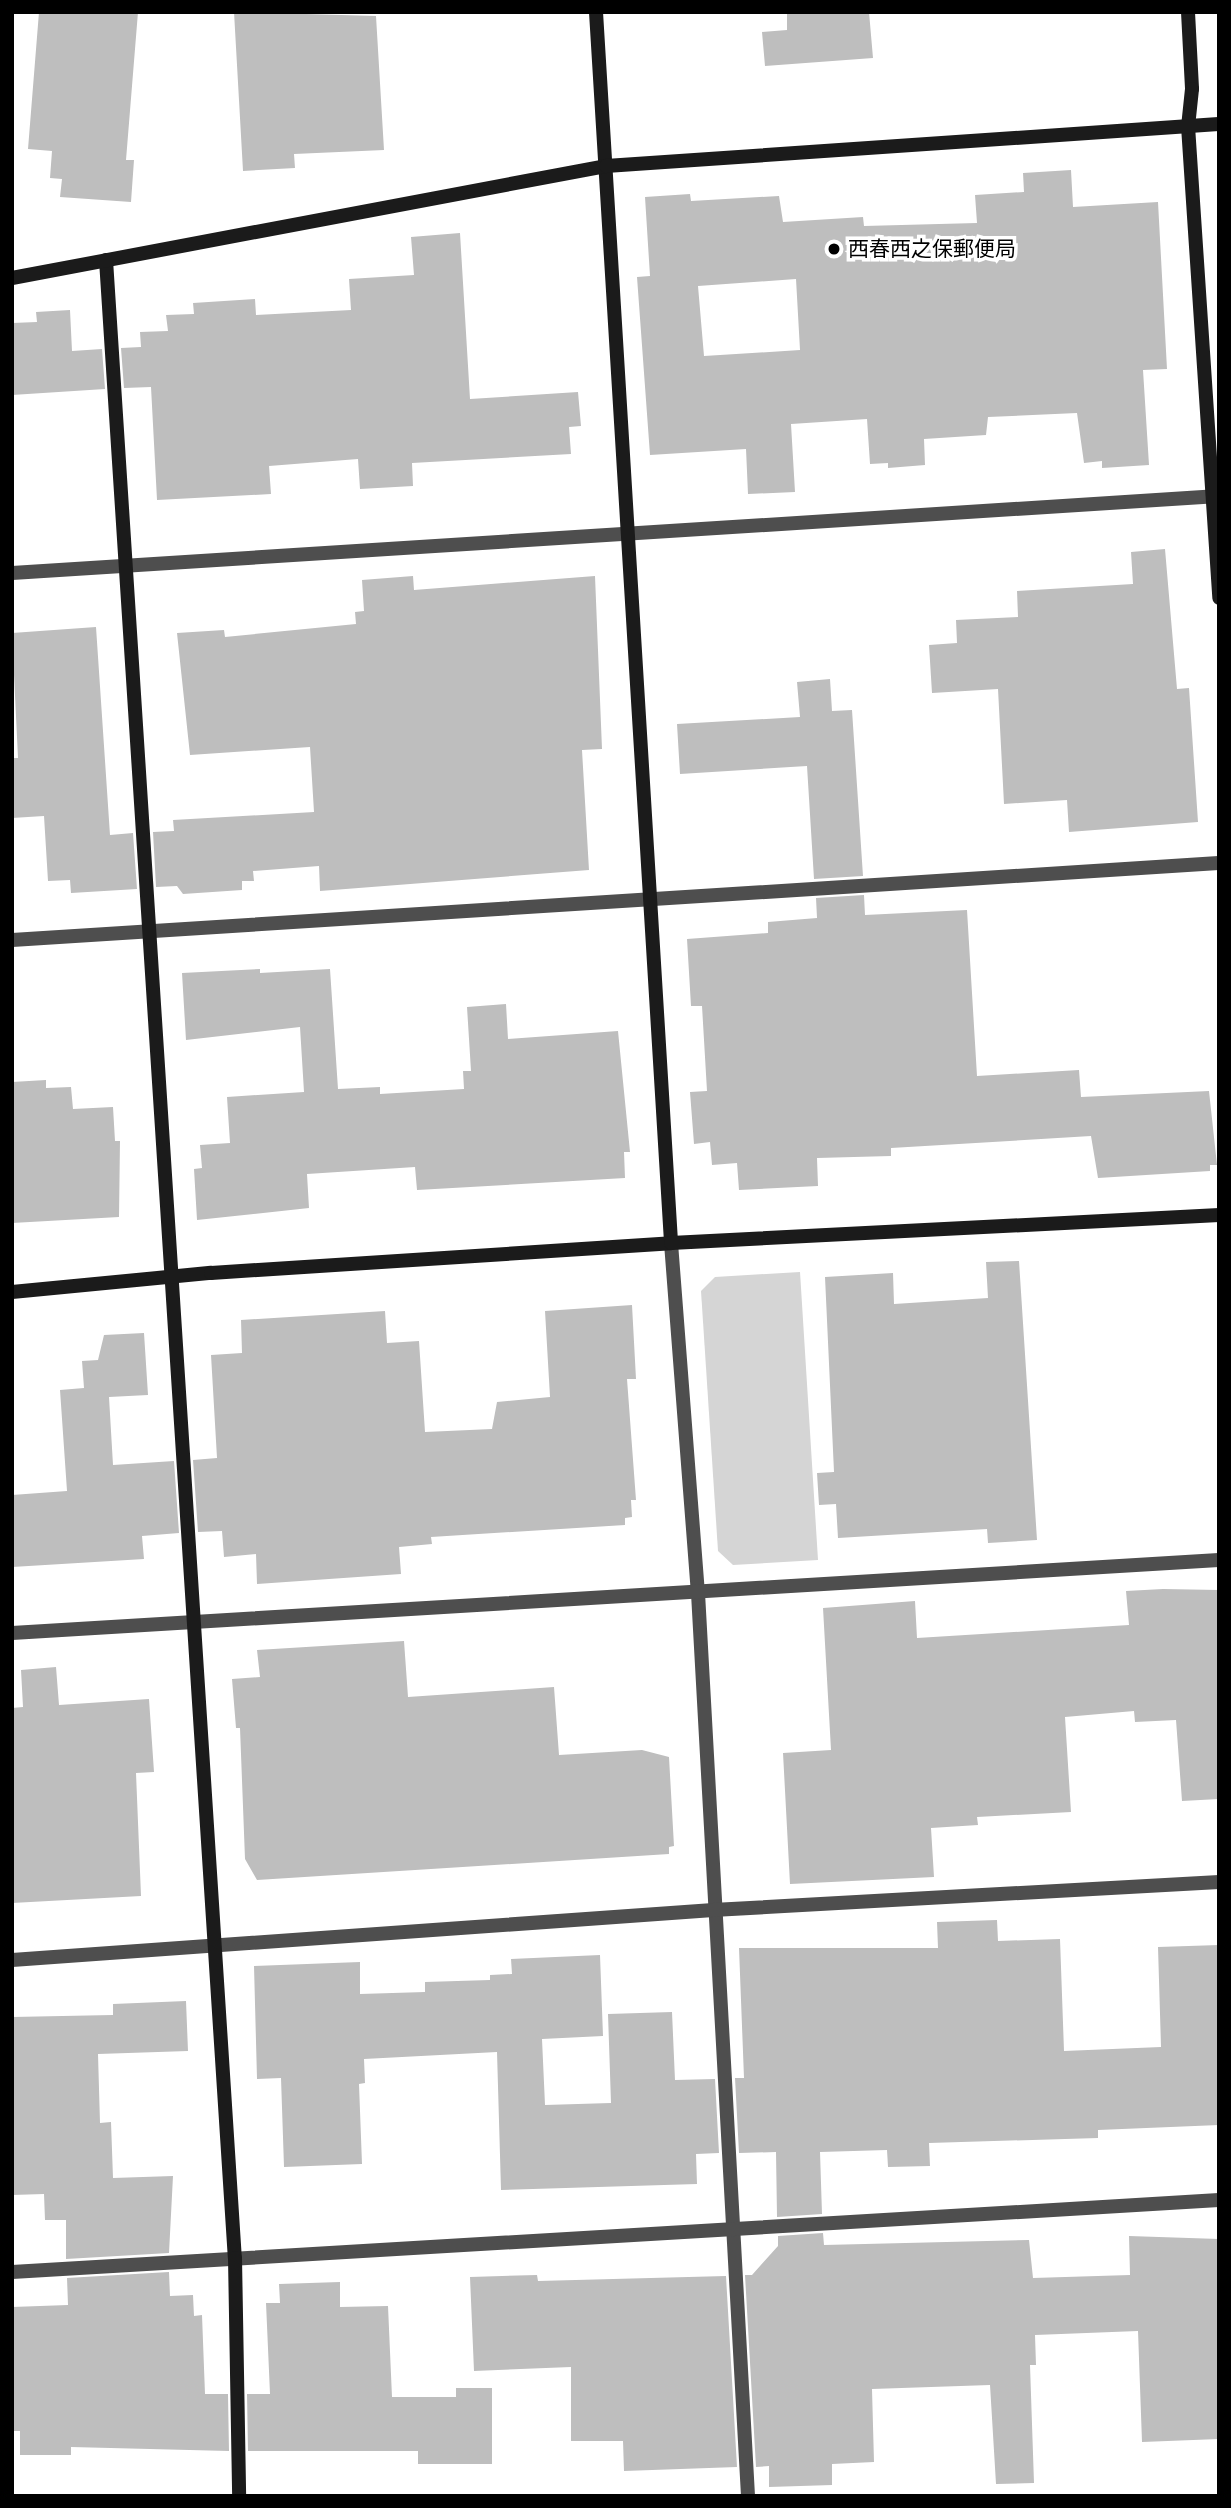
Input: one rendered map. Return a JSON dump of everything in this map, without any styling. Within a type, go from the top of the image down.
[{"type":"street","points":[[596,12],[671,1243],[698,1593],[729,2228],[748,2496]]},
{"type":"street","points":[[1188,12],[1192,89],[1188,126],[1215,496],[1219,598]]},
{"type":"street","points":[[12,278],[606,166],[1219,124]]},
{"type":"street","points":[[106,260],[169,1279],[235,2258],[239,2496]]},
{"type":"street","points":[[12,573],[1215,496]]},
{"type":"street","points":[[12,940],[1219,863]]},
{"type":"street","points":[[12,1292],[671,1243],[1219,1215]]},
{"type":"street","points":[[12,1633],[1219,1560]]},
{"type":"street","points":[[12,1960],[713,1910],[1219,1882]]},
{"type":"street","points":[[12,2272],[1219,2200]]},
{"type":"shaded area","points":[[800,1272],[818,1560],[733,1565],[718,1551],[701,1291],[715,1277]]},
{"type":"building","points":[[39,12],[138,12],[126,160],[134,160],[131,202],[60,197],[62,179],[50,178],[52,151],[28,149]]},
{"type":"building","points":[[234,12],[376,16],[384,150],[294,154],[295,168],[243,171]]},
{"type":"building","points":[[787,12],[869,12],[873,58],[765,66],[762,32],[787,30]]},
{"type":"building","points":[[1071,170],[1073,207],[1158,202],[1167,369],[1143,370],[1149,465],[1102,468],[1102,461],[1084,463],[1077,413],[988,417],[986,435],[924,439],[925,465],[888,468],[888,463],[870,464],[867,419],[791,424],[795,492],[748,494],[746,449],[650,455],[637,277],[650,276],[645,197],[690,194],[691,201],[779,196],[783,222],[863,217],[864,226],[977,223],[975,195],[1024,192],[1023,173]],"holes":[[[796,279],[800,350],[704,356],[698,286]]]},
{"type":"building","points":[[460,233],[470,399],[578,392],[581,426],[569,427],[571,454],[412,463],[413,486],[360,489],[358,459],[269,466],[271,494],[157,500],[151,387],[124,388],[121,348],[141,347],[140,332],[168,331],[166,315],[194,314],[193,303],[255,299],[256,315],[351,310],[349,279],[414,275],[411,237]]},
{"type":"building","points":[[70,310],[72,351],[102,349],[105,389],[12,395],[12,323],[37,322],[36,312]]},
{"type":"building","points":[[1165,549],[1177,689],[1189,688],[1198,822],[1069,832],[1067,800],[1004,804],[998,689],[932,693],[929,645],[957,643],[956,620],[1018,617],[1017,591],[1133,584],[1131,552]]},
{"type":"building","points":[[413,576],[414,590],[595,576],[602,749],[582,750],[589,870],[320,891],[319,866],[253,871],[254,881],[242,881],[242,890],[183,894],[177,886],[156,887],[153,832],[174,831],[173,820],[314,812],[310,747],[190,755],[177,633],[224,630],[225,637],[356,624],[355,612],[364,611],[362,580]]},
{"type":"building","points":[[96,627],[110,835],[133,833],[137,889],[71,893],[70,880],[48,881],[44,816],[12,818],[12,758],[18,758],[12,633]]},
{"type":"building","points":[[830,679],[832,711],[852,710],[863,876],[814,879],[807,766],[680,774],[677,724],[800,717],[797,682]]},
{"type":"building","points":[[864,895],[865,915],[967,910],[977,1076],[1079,1070],[1081,1097],[1209,1091],[1217,1165],[1210,1165],[1210,1171],[1098,1178],[1091,1136],[891,1148],[891,1156],[817,1158],[818,1186],[739,1190],[737,1163],[712,1165],[710,1142],[694,1144],[690,1092],[707,1091],[702,1006],[691,1006],[687,939],[768,933],[768,922],[817,918],[816,898]]},
{"type":"building","points":[[260,969],[260,973],[330,969],[338,1089],[380,1087],[380,1094],[464,1089],[463,1071],[471,1071],[467,1007],[506,1004],[508,1039],[618,1031],[630,1152],[624,1152],[625,1178],[417,1190],[415,1167],[307,1174],[309,1208],[197,1220],[194,1169],[202,1168],[200,1145],[230,1143],[227,1097],[304,1092],[300,1027],[186,1040],[182,973]]},
{"type":"building","points":[[46,1080],[46,1088],[71,1087],[73,1109],[113,1107],[115,1141],[120,1141],[119,1217],[12,1223],[12,1082]]},
{"type":"building","points":[[1019,1261],[1037,1540],[988,1543],[987,1529],[838,1538],[836,1504],[819,1505],[817,1473],[834,1472],[825,1277],[893,1273],[894,1304],[988,1298],[986,1262]]},
{"type":"building","points":[[632,1305],[636,1379],[627,1379],[636,1500],[631,1500],[632,1517],[625,1518],[625,1525],[431,1537],[432,1544],[399,1547],[401,1574],[257,1584],[256,1554],[224,1557],[222,1531],[198,1532],[193,1460],[217,1458],[211,1355],[242,1353],[241,1320],[385,1311],[387,1343],[419,1341],[425,1432],[492,1429],[497,1402],[550,1397],[545,1311]]},
{"type":"building","points":[[144,1333],[148,1395],[109,1397],[113,1465],[174,1461],[179,1533],[142,1536],[144,1559],[12,1567],[12,1495],[67,1491],[60,1390],[84,1388],[82,1361],[98,1360],[104,1335]]},
{"type":"building","points":[[1219,1590],[1219,1799],[1182,1801],[1176,1720],[1135,1722],[1134,1711],[1065,1717],[1071,1812],[977,1817],[978,1825],[931,1828],[934,1877],[790,1884],[783,1753],[831,1750],[823,1608],[915,1601],[917,1638],[1129,1625],[1126,1591]]},
{"type":"building","points":[[404,1641],[408,1697],[554,1687],[559,1755],[642,1750],[669,1757],[674,1846],[669,1847],[669,1854],[257,1880],[245,1859],[240,1728],[236,1728],[232,1679],[260,1677],[257,1650]]},
{"type":"building","points":[[56,1667],[59,1705],[149,1699],[154,1772],[136,1773],[141,1896],[12,1903],[12,1708],[23,1707],[21,1670]]},
{"type":"building","points":[[997,1920],[998,1941],[1060,1939],[1064,2051],[1161,2047],[1158,1947],[1219,1945],[1219,2125],[1098,2130],[1098,2138],[929,2143],[930,2166],[888,2167],[887,2150],[820,2152],[822,2214],[777,2217],[776,2152],[739,2153],[735,2078],[744,2078],[739,1948],[938,1948],[937,1922]]},
{"type":"building","points":[[600,1955],[603,2036],[542,2039],[545,2105],[611,2103],[608,2014],[672,2012],[675,2080],[715,2079],[719,2153],[696,2154],[697,2184],[501,2190],[497,2052],[364,2059],[365,2083],[359,2084],[362,2164],[284,2167],[281,2078],[257,2079],[254,1966],[360,1962],[360,1994],[425,1992],[425,1982],[490,1980],[490,1975],[512,1974],[511,1959]]},
{"type":"building","points":[[186,2001],[188,2051],[98,2054],[100,2123],[111,2122],[113,2178],[173,2176],[169,2253],[66,2259],[66,2220],[45,2220],[44,2194],[12,2195],[12,2017],[113,2015],[113,2004]]},
{"type":"building","points":[[823,2233],[824,2245],[1029,2240],[1033,2278],[1130,2275],[1129,2236],[1219,2239],[1219,2439],[1142,2442],[1138,2331],[1035,2335],[1036,2365],[1030,2365],[1034,2483],[996,2484],[990,2385],[872,2389],[874,2462],[832,2464],[832,2485],[769,2487],[769,2466],[756,2467],[745,2275],[752,2275],[778,2246],[778,2236]]},
{"type":"building","points":[[169,2272],[170,2296],[193,2295],[194,2316],[202,2315],[205,2394],[228,2394],[229,2451],[71,2447],[71,2455],[20,2455],[20,2431],[12,2431],[12,2307],[68,2305],[67,2278]]},
{"type":"building","points":[[537,2275],[538,2281],[726,2276],[737,2467],[624,2471],[623,2441],[571,2441],[571,2367],[474,2371],[470,2277]]},
{"type":"building","points":[[340,2282],[340,2307],[388,2306],[392,2397],[456,2397],[456,2388],[492,2388],[492,2464],[418,2464],[418,2451],[248,2451],[247,2394],[270,2394],[266,2303],[280,2303],[279,2284]]},
{"type":"place","name":"西春西之保郵便局","points":[[834,249]]}]
